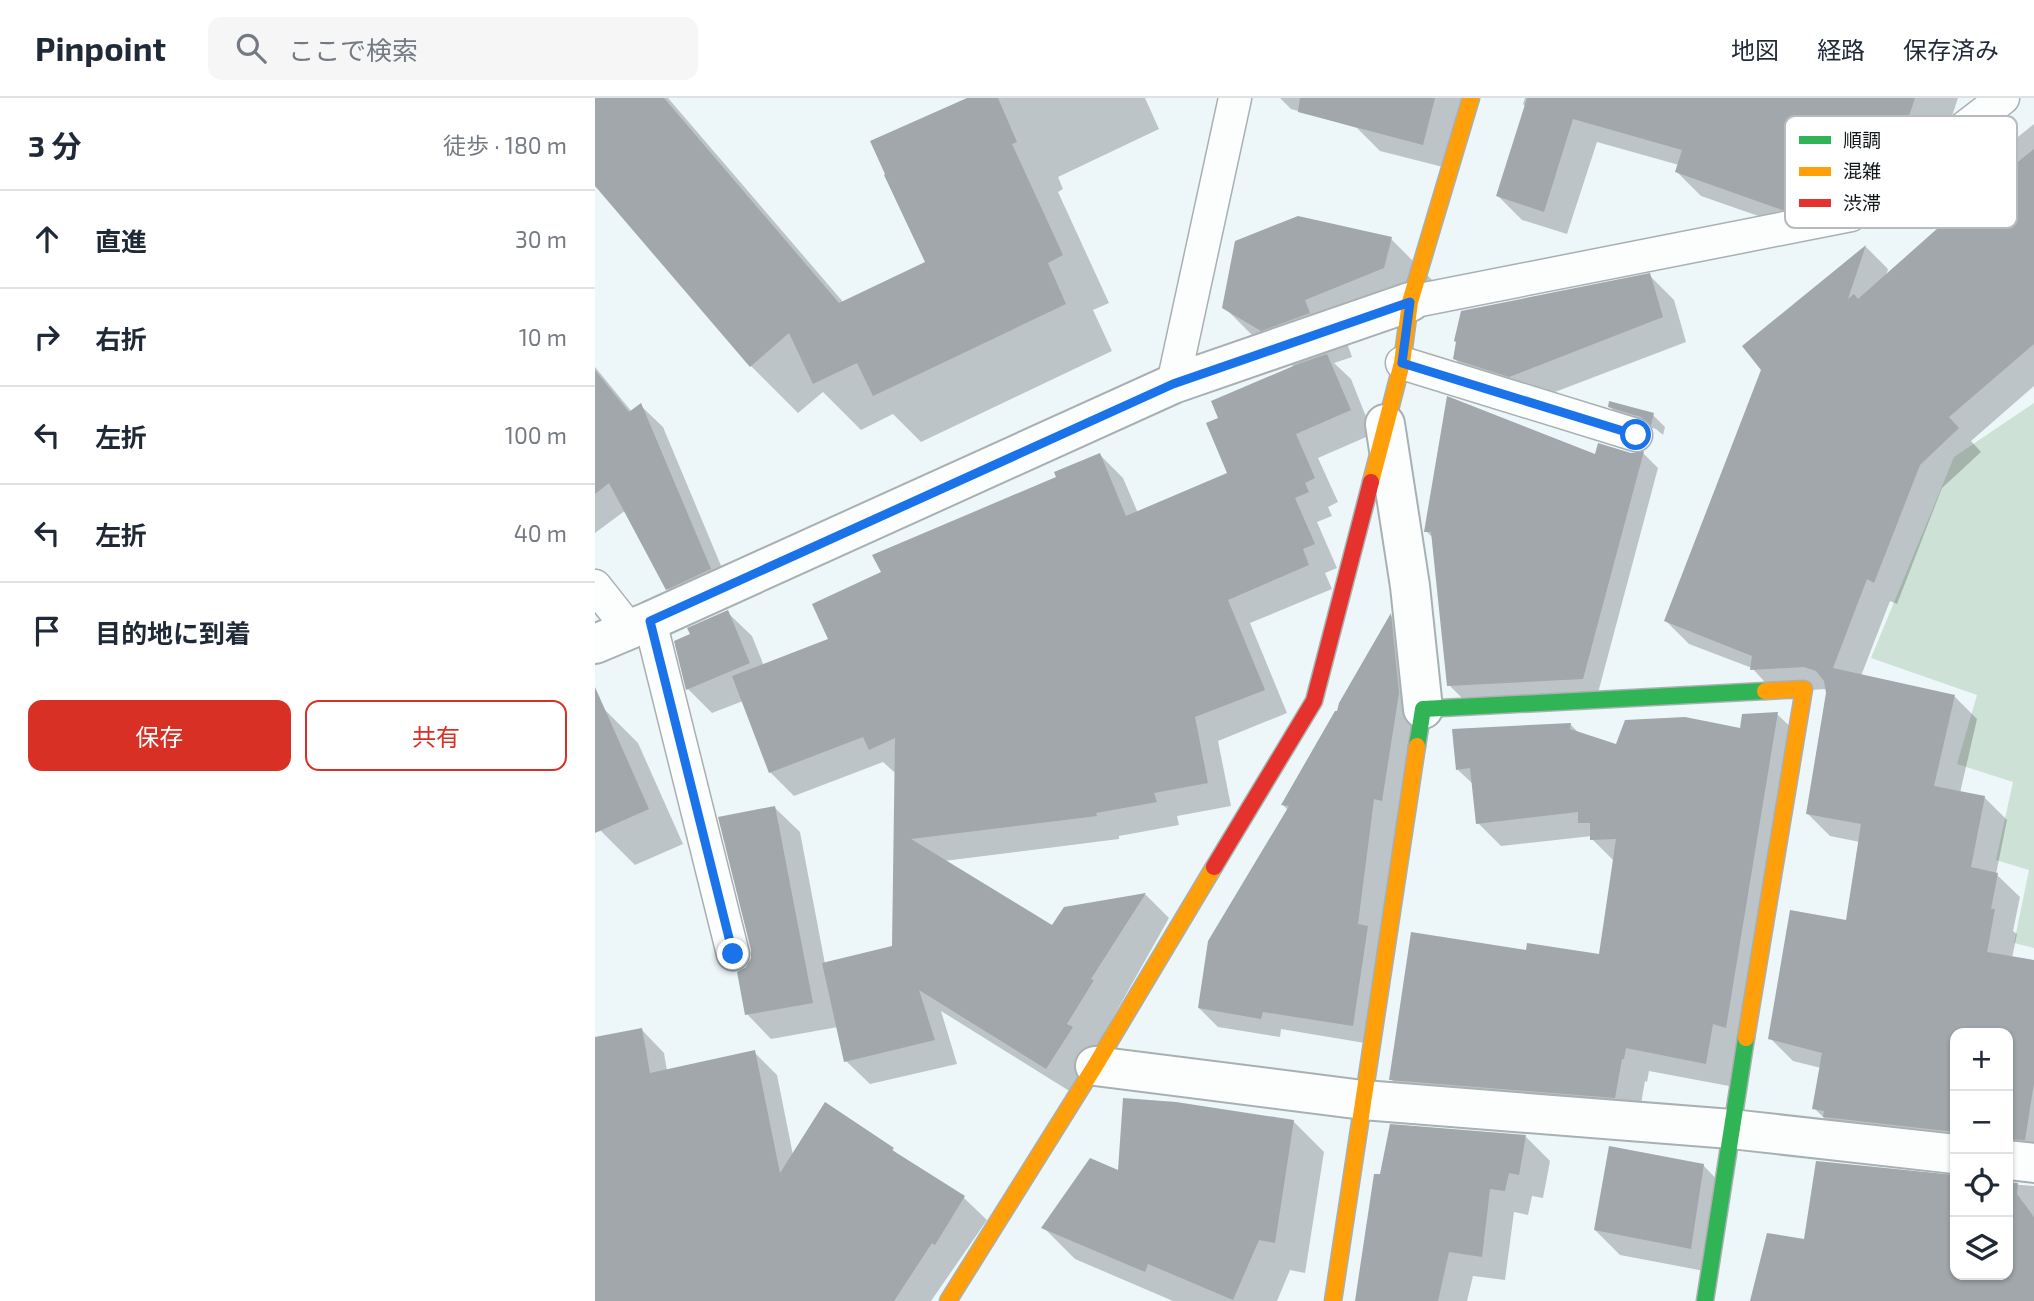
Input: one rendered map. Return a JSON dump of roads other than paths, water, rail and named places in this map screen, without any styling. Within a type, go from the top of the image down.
[{"type":"street","points":[[948,1301],[1095,1066],[1314,701],[1402,363],[1410,302],[1471,98]]},
{"type":"street","points":[[625,631],[1173,384],[1410,302]]},
{"type":"street","points":[[1333,1301],[1423,709],[1410,586],[1385,424]]},
{"type":"street","points":[[1423,709],[1804,689],[1705,1301]]},
{"type":"street","points":[[1095,1066],[1363,1100],[1731,1129],[1950,1153]]},
{"type":"street","points":[[2013,1161],[2034,1163]]},
{"type":"lane","points":[[1173,384],[1235,98]]},
{"type":"lane","points":[[1980,116],[2003,98]]},
{"type":"lane","points":[[1410,302],[1785,228]]},
{"type":"lane","points":[[1402,363],[1636,435]]},
{"type":"lane","points":[[595,586],[625,631],[733,954]]}]
